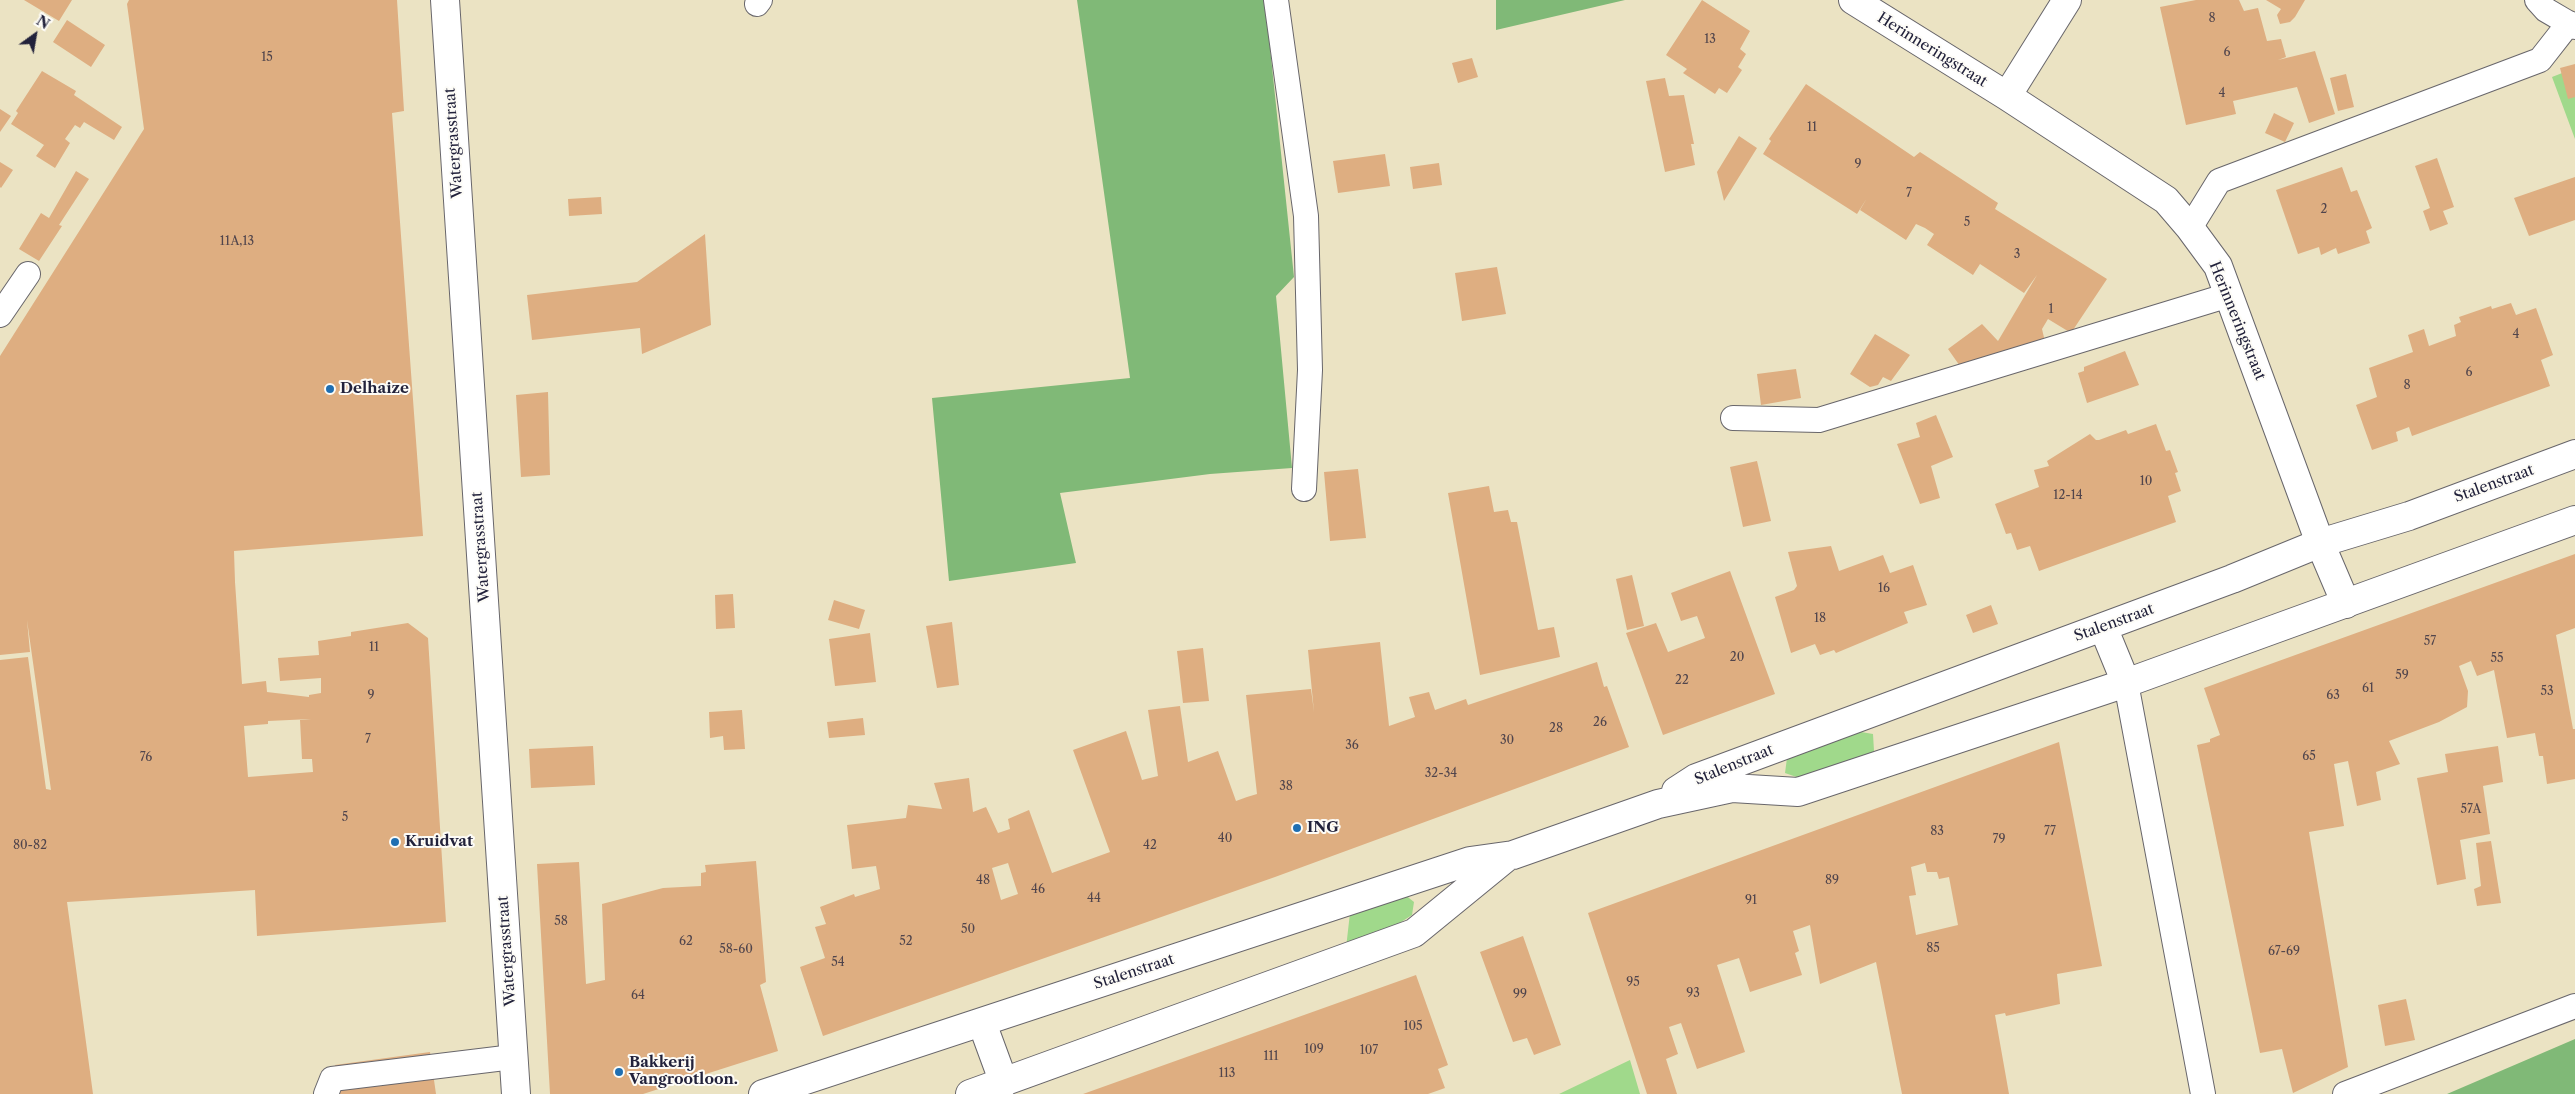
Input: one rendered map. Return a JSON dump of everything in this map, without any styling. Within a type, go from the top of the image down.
[{"type":"street","name":"Watergrasstraat","points":[[445,0],[516,1094]]},
{"type":"street","name":"Herinneringstraat","points":[[1853,0],[2007,96],[2166,200],[2190,228],[2218,266],[2320,543],[2346,604]]},
{"type":"street","points":[[2007,96],[2067,0]]},
{"type":"street","name":"Stalenstraat","points":[[1658,804],[1696,778],[2320,543],[2409,516],[2575,454]]},
{"type":"street","name":"Stalenstraat","points":[[763,1094],[1470,861],[1507,857],[1658,804],[1732,788],[1798,792],[2126,683],[2575,520]]},
{"type":"street","points":[[2103,626],[2126,683]]},
{"type":"street","name":"Stalenstraat","points":[[970,1094],[1006,1089],[1414,933],[1507,857]]},
{"type":"street","points":[[982,1023],[1006,1089]]},
{"type":"lane","points":[[1276,0],[1306,216],[1310,370],[1304,489]]},
{"type":"lane","points":[[2190,228],[2219,181],[2540,60],[2572,25],[2546,10],[2537,0]]},
{"type":"lane","points":[[0,315],[28,274]]},
{"type":"lane","points":[[1733,418],[1819,420],[2229,295]]},
{"type":"lane","points":[[2126,683],[2203,1094]]},
{"type":"lane","points":[[2345,1094],[2575,1006]]},
{"type":"lane","points":[[326,1094],[332,1079],[513,1057]]},
{"type":"green space","points":[[1077,0],[1265,0],[1294,277],[1276,296],[1292,468],[1210,474],[1060,493],[1076,563],[949,581],[932,398],[1130,378]]},
{"type":"green space","points":[[1496,0],[1625,0],[1496,30]]},
{"type":"green space","points":[[2575,68],[2575,139],[2552,77]]},
{"type":"green space","points":[[1861,732],[1873,734],[1874,751],[1866,761],[1805,780],[1785,773],[1787,758]]},
{"type":"green space","points":[[1404,894],[1414,902],[1412,915],[1387,931],[1346,948],[1350,913]]},
{"type":"green space","points":[[2575,1039],[2575,1094],[2447,1094]]},
{"type":"green space","points":[[1630,1060],[1640,1094],[1559,1094]]},
{"type":"building","points":[[24,0],[72,0],[59,21]]},
{"type":"building","points":[[129,0],[397,0],[404,111],[392,113],[423,536],[234,551],[235,582],[242,684],[266,681],[267,692],[309,697],[309,695],[321,693],[321,678],[280,681],[278,658],[319,655],[318,641],[351,636],[351,632],[408,623],[428,638],[446,922],[257,936],[255,890],[67,902],[93,1094],[0,1094],[0,660],[28,657],[46,789],[51,790],[27,620],[30,652],[0,655],[0,356],[144,129],[127,4]],"holes":[[[311,719],[300,720],[302,759],[312,759],[313,772],[248,777],[244,726],[268,724],[268,721]]]},
{"type":"building","points":[[1702,0],[1750,31],[1740,49],[1746,54],[1738,67],[1742,70],[1727,93],[1719,88],[1715,94],[1683,73],[1687,69],[1666,55]]},
{"type":"building","points":[[2196,0],[2239,0],[2244,11],[2258,8],[2267,41],[2281,39],[2286,57],[2278,60],[2315,51],[2335,114],[2309,123],[2297,87],[2233,101],[2236,114],[2186,125],[2160,7]]},
{"type":"building","points":[[2266,0],[2305,0],[2290,22],[2280,24],[2277,15],[2281,9]]},
{"type":"building","points":[[67,20],[105,45],[91,67],[53,42]]},
{"type":"building","points":[[1472,58],[1478,77],[1458,83],[1452,63]]},
{"type":"building","points":[[2575,64],[2575,97],[2568,99],[2560,68]]},
{"type":"building","points":[[42,71],[76,91],[74,95],[122,127],[114,140],[84,122],[80,128],[75,125],[65,139],[70,143],[55,168],[36,156],[44,145],[11,124],[18,113],[16,111]]},
{"type":"building","points":[[2346,74],[2354,107],[2338,111],[2330,78]]},
{"type":"building","points":[[1665,78],[1669,96],[1684,95],[1694,144],[1691,144],[1695,165],[1665,172],[1646,81]]},
{"type":"building","points":[[1806,84],[1914,157],[1920,152],[1998,203],[1995,209],[2107,279],[2071,333],[2048,319],[2042,329],[2046,346],[1962,369],[1948,349],[1982,324],[1998,341],[2037,275],[2024,293],[1980,264],[1973,275],[1927,245],[1934,234],[1925,228],[1916,224],[1906,240],[1860,210],[1867,198],[1857,214],[1763,154],[1771,141],[1769,139]]},
{"type":"building","points":[[0,109],[11,116],[0,132]]},
{"type":"building","points":[[2274,113],[2294,123],[2285,142],[2265,133]]},
{"type":"building","points":[[1739,136],[1757,148],[1724,201],[1717,172]]},
{"type":"building","points":[[1385,154],[1390,186],[1338,193],[1333,161]]},
{"type":"building","points":[[2437,158],[2454,207],[2443,211],[2448,224],[2430,231],[2423,211],[2430,208],[2415,166]]},
{"type":"building","points":[[0,162],[13,170],[1,188],[0,187]]},
{"type":"building","points":[[1439,163],[1442,185],[1413,189],[1410,167]]},
{"type":"building","points":[[2342,167],[2351,192],[2357,190],[2372,228],[2366,231],[2370,243],[2338,254],[2336,248],[2321,255],[2319,247],[2298,254],[2276,190]]},
{"type":"building","points":[[76,171],[89,179],[59,225],[62,226],[39,261],[19,249],[41,213],[49,218]]},
{"type":"building","points":[[2575,177],[2575,220],[2529,236],[2514,198]]},
{"type":"building","points":[[601,197],[602,214],[569,216],[568,199]]},
{"type":"building","points":[[705,234],[711,325],[642,354],[640,328],[532,340],[527,295],[637,282]]},
{"type":"building","points":[[1497,267],[1506,314],[1462,321],[1455,273]]},
{"type":"building","points":[[2511,303],[2516,315],[2536,308],[2553,355],[2541,360],[2550,386],[2412,436],[2409,427],[2396,432],[2398,441],[2372,450],[2356,405],[2377,397],[2369,368],[2413,352],[2408,335],[2424,329],[2429,346],[2456,336],[2454,325],[2461,322],[2459,317],[2491,306],[2492,309]]},
{"type":"building","points":[[1875,334],[1910,355],[1891,381],[1883,377],[1878,385],[1870,387],[1850,374]]},
{"type":"building","points":[[2125,351],[2139,385],[2087,403],[2078,373],[2084,371],[2084,367]]},
{"type":"building","points":[[1796,369],[1801,398],[1761,405],[1757,374]]},
{"type":"building","points":[[548,392],[550,475],[521,477],[516,395]]},
{"type":"building","points":[[1936,415],[1953,457],[1931,466],[1940,498],[1920,504],[1897,444],[1920,437],[1916,423]]},
{"type":"building","points":[[2156,424],[2166,451],[2170,450],[2178,472],[2175,473],[2181,491],[2168,496],[2176,522],[2039,571],[2030,546],[2017,550],[2011,533],[2006,534],[1995,504],[2039,487],[2034,470],[2049,466],[2047,461],[2090,434],[2096,440],[2099,440],[2126,430],[2128,434]]},
{"type":"building","points":[[1757,461],[1771,521],[1743,527],[1730,467]]},
{"type":"building","points":[[1358,469],[1366,538],[1330,541],[1324,472]]},
{"type":"building","points":[[1489,486],[1494,512],[1508,510],[1511,522],[1517,522],[1538,630],[1554,627],[1560,657],[1480,675],[1448,493]]},
{"type":"building","points":[[1831,546],[1839,571],[1883,555],[1890,573],[1913,565],[1927,605],[1904,612],[1908,623],[1836,653],[1834,650],[1820,655],[1815,644],[1791,653],[1775,597],[1794,590],[1797,586],[1788,552]]},
{"type":"building","points":[[2575,554],[2575,628],[2556,635],[2573,729],[2575,729],[2575,779],[2547,784],[2543,756],[2539,756],[2535,733],[2507,738],[2494,670],[2477,676],[2471,661],[2459,666],[2468,691],[2467,707],[2439,722],[2389,741],[2400,764],[2376,772],[2381,800],[2357,806],[2348,761],[2334,764],[2344,826],[2309,832],[2348,1067],[2293,1093],[2282,1049],[2260,1053],[2197,745],[2210,742],[2210,739],[2220,735],[2204,688]]},
{"type":"building","points":[[1730,571],[1775,694],[1663,735],[1626,633],[1656,623],[1668,652],[1705,638],[1697,616],[1681,621],[1671,593]]},
{"type":"building","points":[[1632,575],[1644,626],[1627,630],[1616,579]]},
{"type":"building","points":[[733,594],[735,628],[716,629],[715,595]]},
{"type":"building","points":[[834,600],[865,610],[859,629],[828,620]]},
{"type":"building","points":[[1991,605],[1998,624],[1973,633],[1966,615]]},
{"type":"building","points":[[952,622],[959,685],[937,688],[926,626]]},
{"type":"building","points":[[870,633],[876,682],[835,686],[829,639]]},
{"type":"building","points":[[1380,642],[1389,726],[1415,717],[1409,697],[1429,692],[1435,710],[1466,699],[1468,705],[1597,662],[1604,687],[1607,686],[1629,747],[1275,877],[823,1036],[800,967],[825,958],[815,927],[826,924],[820,907],[854,894],[855,897],[880,889],[876,866],[852,869],[847,825],[906,818],[908,805],[942,809],[934,783],[969,778],[973,812],[986,807],[998,833],[1010,829],[1008,819],[1029,810],[1052,873],[1110,852],[1073,750],[1126,731],[1142,780],[1158,776],[1148,710],[1180,706],[1188,762],[1218,751],[1236,801],[1257,794],[1246,695],[1311,689],[1314,712],[1308,650]],"holes":[[[1008,863],[1018,894],[1001,900],[992,868]]]},
{"type":"building","points":[[1203,648],[1209,701],[1183,703],[1177,651]]},
{"type":"building","points":[[742,710],[745,749],[724,750],[723,736],[710,738],[709,712]]},
{"type":"building","points":[[863,718],[865,735],[829,738],[827,722]]},
{"type":"building","points":[[2059,742],[2102,966],[2057,974],[2060,1004],[2006,1016],[2005,1013],[1995,1015],[2009,1094],[1902,1094],[1876,962],[1820,984],[1810,925],[1793,931],[1799,951],[1795,953],[1802,975],[1750,992],[1739,958],[1717,965],[1745,1052],[1697,1069],[1681,1023],[1669,1027],[1678,1054],[1666,1059],[1677,1094],[1647,1094],[1588,913]],"holes":[[[1925,863],[1927,872],[1937,872],[1939,879],[1949,877],[1958,925],[1916,935],[1909,896],[1916,895],[1911,867]]]},
{"type":"building","points":[[593,746],[595,785],[531,788],[529,749]]},
{"type":"building","points":[[2498,746],[2503,782],[2483,786],[2490,834],[2460,840],[2466,879],[2437,885],[2417,778],[2448,772],[2445,754]]},
{"type":"building","points":[[2491,841],[2501,903],[2477,906],[2474,889],[2481,886],[2476,843]]},
{"type":"building","points":[[756,861],[766,982],[760,985],[778,1051],[643,1094],[550,1094],[537,864],[579,862],[586,984],[605,980],[602,904],[663,888],[701,886],[701,873],[706,872],[705,865]]},
{"type":"building","points":[[1523,936],[1561,1045],[1534,1055],[1527,1038],[1513,1042],[1480,952]]},
{"type":"building","points":[[1416,975],[1448,1065],[1438,1069],[1445,1088],[1428,1094],[1083,1094]]},
{"type":"building","points":[[2406,999],[2415,1040],[2385,1046],[2378,1005]]},
{"type":"building","points":[[430,1052],[436,1094],[339,1094],[335,1065]]},
{"type":"place","name":"Delhaize","points":[[330,389]]},
{"type":"place","name":"ING","points":[[1297,828]]},
{"type":"place","name":"Kruidvat","points":[[395,842]]},
{"type":"place","name":"Bakkerij Vangrootloon.","points":[[619,1072]]}]
